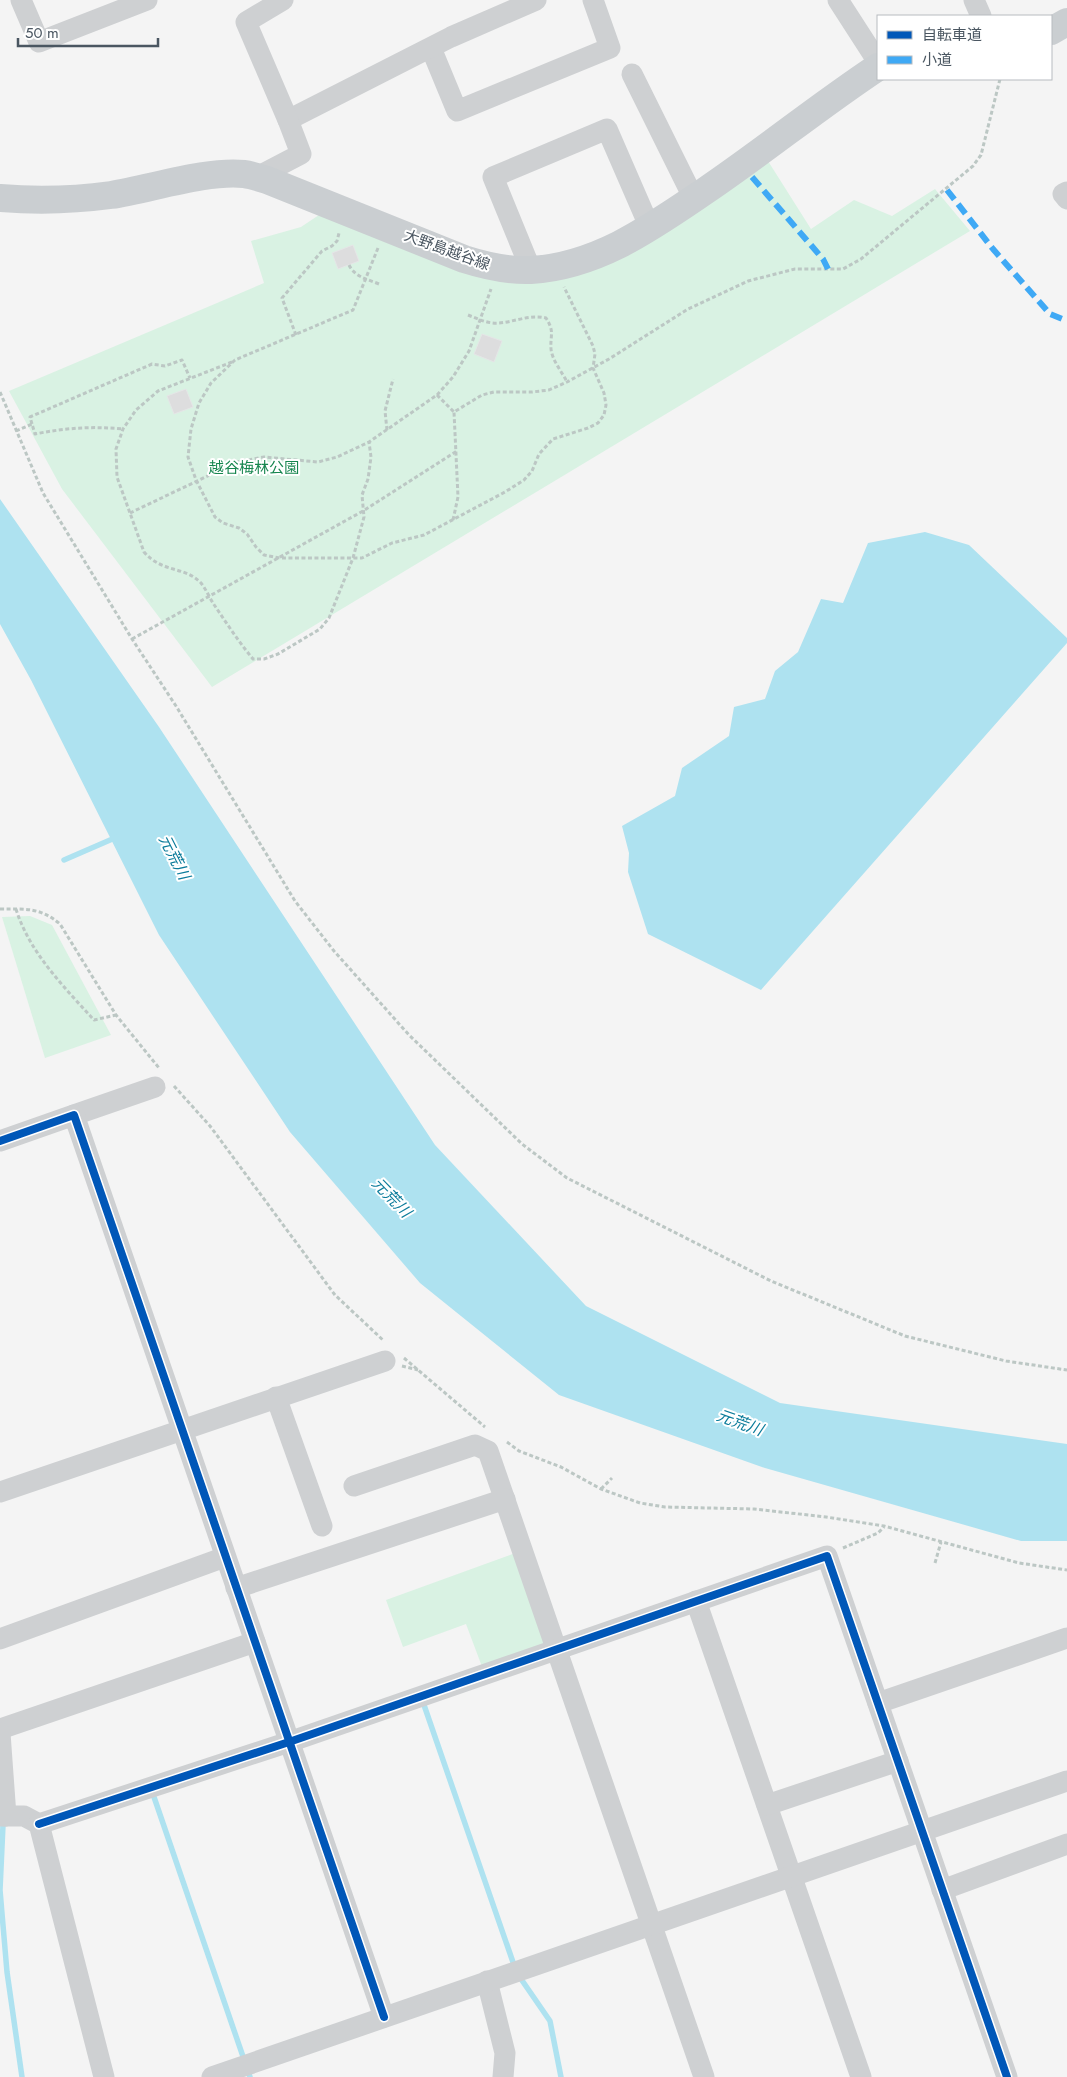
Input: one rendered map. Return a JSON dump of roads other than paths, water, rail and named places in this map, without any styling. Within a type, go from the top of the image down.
[{"type":"main road","points":[[1052,30],[1067,22]]},
{"type":"main road","name":"大野島越谷線","points":[[0,198],[72,199],[128,192],[194,178],[245,174],[257,177],[464,259],[496,268],[531,270],[577,261],[616,247],[650,228],[762,152],[877,68]]},
{"type":"street","points":[[21,0],[39,42],[147,0]]},
{"type":"street","points":[[257,177],[301,154],[246,22],[283,0]]},
{"type":"street","points":[[288,120],[451,37],[536,0]]},
{"type":"street","points":[[431,48],[457,111],[610,48],[593,0]]},
{"type":"street","points":[[838,0],[877,60]]},
{"type":"street","points":[[974,0],[981,15]]},
{"type":"street","points":[[632,74],[694,199]]},
{"type":"street","points":[[531,270],[493,177],[607,129],[650,228]]},
{"type":"street","points":[[1067,192],[1063,194],[1067,199]]},
{"type":"street","points":[[0,1140],[74,1115],[163,1080]]},
{"type":"street","points":[[74,1115],[384,2017]]},
{"type":"street","points":[[0,1492],[276,1397],[391,1353]]},
{"type":"street","points":[[276,1397],[322,1526]]},
{"type":"street","points":[[354,1486],[475,1445],[488,1451],[704,2077]]},
{"type":"street","points":[[236,1588],[504,1499]]},
{"type":"street","points":[[0,1733],[3,1816],[24,1816],[39,1824],[289,1742],[826,1556],[1007,2077]]},
{"type":"street","points":[[0,1639],[225,1557]]},
{"type":"street","points":[[696,1601],[861,2077]]},
{"type":"street","points":[[878,1703],[1067,1638]]},
{"type":"street","points":[[0,1729],[255,1642]]},
{"type":"street","points":[[767,1805],[898,1761]]},
{"type":"street","points":[[212,2077],[1067,1781]]},
{"type":"street","points":[[39,1824],[104,2077]]},
{"type":"street","points":[[942,1890],[1067,1844]]},
{"type":"street","points":[[487,1981],[505,2052],[503,2077]]},
{"type":"water","name":"元荒川","points":[[0,499],[159,727],[435,1145],[586,1306],[780,1403],[1067,1444],[1067,1541],[1021,1541],[765,1468],[559,1395],[420,1283],[290,1132],[159,935],[31,680],[0,624]]},
{"type":"water","points":[[925,532],[969,545],[1067,638],[1067,643],[761,990],[648,934],[628,872],[629,853],[622,826],[675,796],[682,768],[729,736],[734,707],[765,699],[775,671],[798,652],[821,599],[843,603],[868,543]]},
{"type":"waterway","points":[[64,860],[117,837]]},
{"type":"waterway","points":[[424,1705],[515,1968]]},
{"type":"waterway","points":[[154,1797],[250,2077]]},
{"type":"waterway","points":[[3,1825],[0,1890],[7,1972],[22,2077]]},
{"type":"waterway","points":[[519,1976],[550,2021],[561,2077]]},
{"type":"park label","name":"越谷梅林公園","points":[[254,468]]}]
